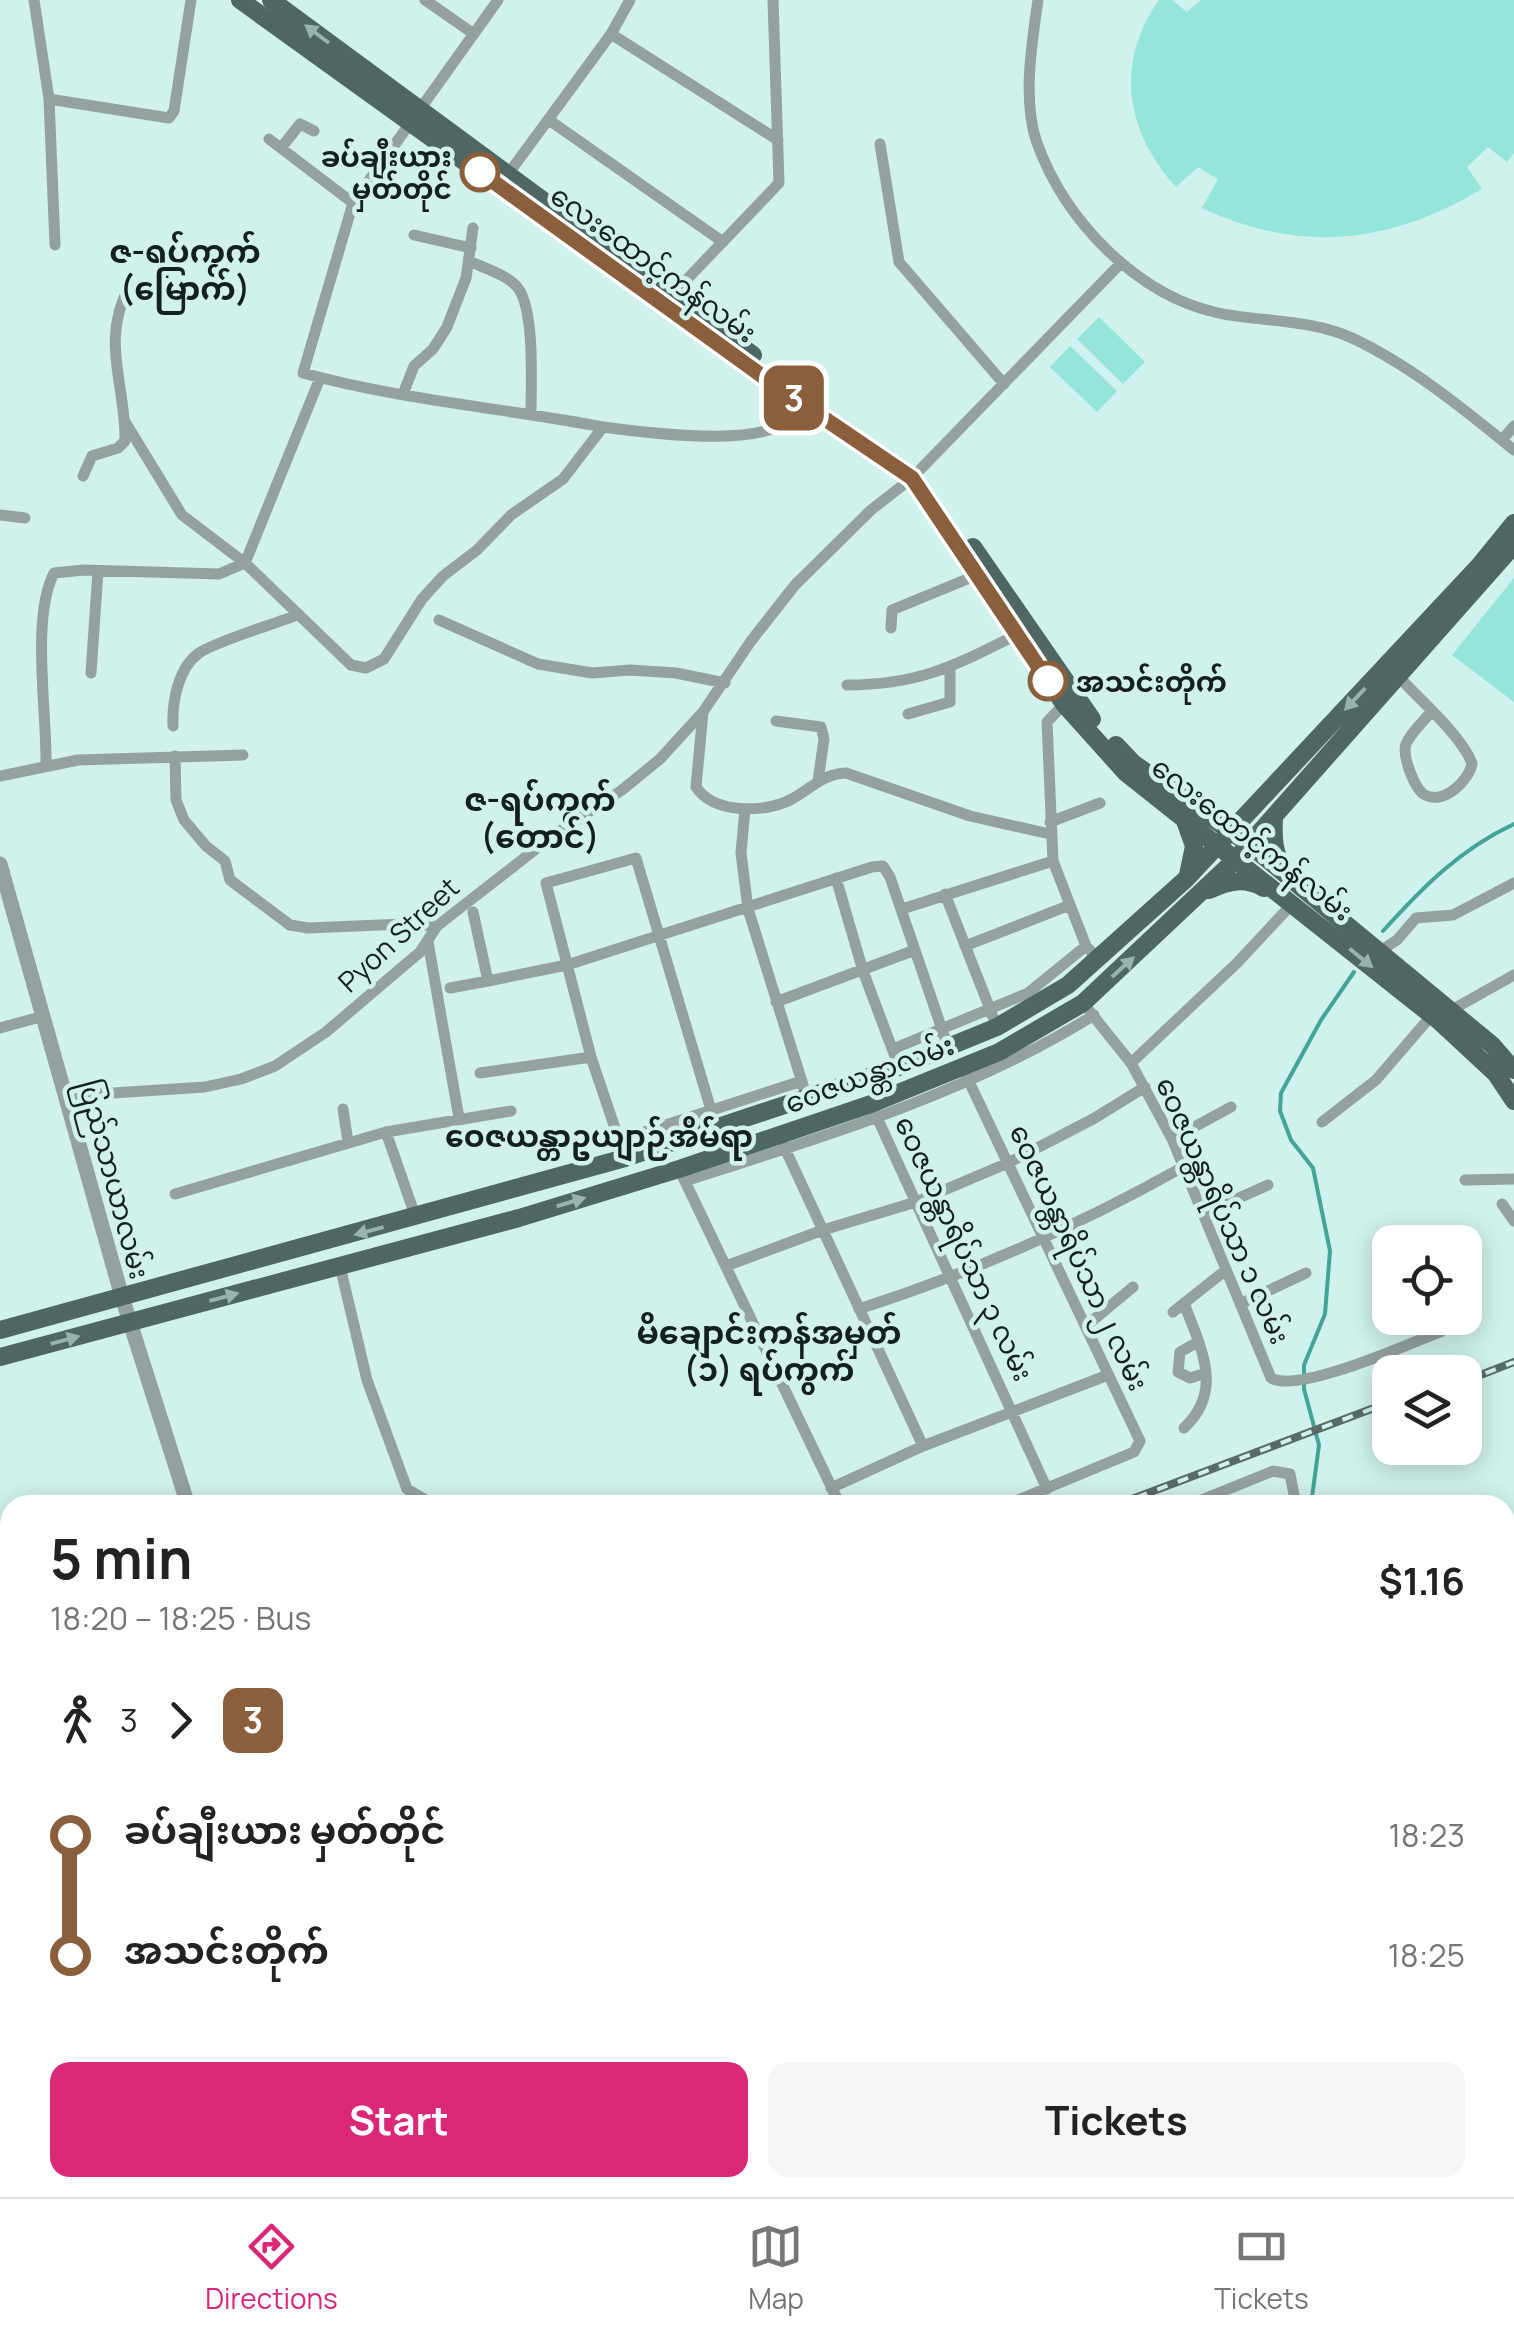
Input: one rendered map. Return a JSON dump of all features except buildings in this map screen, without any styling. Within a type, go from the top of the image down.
[{"type":"main road","name":"လေးထောင့်ကန်လမ်း","points":[[240,0],[414,115],[803,398],[888,447],[915,474],[1069,699]]},
{"type":"main road","name":"လေးထောင့်ကန်လမ်း","points":[[271,0],[356,74]]},
{"type":"main road","name":"လေးထောင့်ကန်လမ်း","points":[[943,514],[977,575],[1002,601],[1016,635],[1069,699],[1188,811],[1441,1015],[1492,1044],[1514,1101]]},
{"type":"main road","name":"ဝေဇယန္တာလမ်း","points":[[0,1330],[512,1190],[622,1149],[993,1029],[1068,985],[1093,953],[1186,879],[1479,566],[1514,523]]},
{"type":"main road","name":"ဝေဇယန္တာလမ်း","points":[[0,1357],[682,1175],[966,1076],[999,1052],[1089,1009],[1243,852],[1514,546]]},
{"type":"main road","points":[[1186,879],[1194,846],[1188,811],[1255,806]]},
{"type":"main road","points":[[1274,817],[1274,842],[1289,893]]},
{"type":"main road","points":[[1199,895],[1237,880],[1289,893]]},
{"type":"main road","name":"လေးထောင့်ကန်လမ်း","points":[[1289,893],[1380,952],[1441,1015]]},
{"type":"main road","points":[[993,1029],[999,1052]]},
{"type":"main road","points":[[512,1190],[519,1218]]},
{"type":"street","points":[[34,0],[48,99],[55,245]]},
{"type":"street","points":[[48,99],[170,118],[191,0]]},
{"type":"street","points":[[425,0],[474,34]]},
{"type":"street","points":[[498,0],[353,203],[303,373],[488,410],[531,413],[603,428],[734,437],[777,428],[803,398]]},
{"type":"street","points":[[503,180],[611,34],[630,0]]},
{"type":"street","points":[[667,300],[779,183],[773,0]]},
{"type":"street","points":[[1038,0],[1028,70],[1036,140],[1069,206],[1121,263],[1187,304],[1349,336],[1409,372],[1514,450]]},
{"type":"street","points":[[611,34],[778,140]]},
{"type":"street","points":[[548,120],[722,242]]},
{"type":"street","points":[[280,148],[300,124],[314,132]]},
{"type":"street","points":[[268,139],[353,203]]},
{"type":"street","points":[[880,144],[900,262],[1004,384]]},
{"type":"street","points":[[403,394],[414,366],[433,349],[447,327],[470,255],[472,228]]},
{"type":"street","points":[[414,235],[470,255],[510,281],[522,296],[530,338],[531,413]]},
{"type":"street","name":"Pyon Street","points":[[66,1096],[205,1088],[242,1080],[274,1066],[326,1032],[428,942],[437,926],[554,835],[642,774],[703,712],[751,640],[795,585],[871,510],[915,474],[1121,263]]},
{"type":"street","points":[[83,476],[92,456],[123,445],[114,319],[129,287]]},
{"type":"street","points":[[46,764],[42,643],[48,584],[54,573],[64,570],[219,574],[245,562],[320,378]]},
{"type":"street","points":[[124,420],[182,515],[245,562],[350,665],[366,668],[384,659],[432,587],[511,515],[564,479],[603,428]]},
{"type":"street","points":[[1502,440],[1514,426]]},
{"type":"street","points":[[0,515],[24,518]]},
{"type":"street","points":[[91,673],[98,571]]},
{"type":"street","points":[[891,628],[892,610],[977,575]]},
{"type":"street","points":[[173,726],[172,708],[184,672],[199,654],[297,615]]},
{"type":"street","points":[[439,620],[538,664],[592,672],[676,673],[725,683]]},
{"type":"street","points":[[847,685],[922,678],[1016,635]]},
{"type":"street","points":[[908,714],[950,702],[950,668]]},
{"type":"street","points":[[1398,676],[1431,712],[1468,753],[1472,767],[1460,786],[1432,797],[1419,790],[1404,752],[1407,742],[1431,712]]},
{"type":"street","points":[[836,878],[863,972],[896,1058],[942,1028],[1028,993],[1093,953],[1053,861],[1047,722],[1069,699]]},
{"type":"street","points":[[703,712],[696,787],[700,795],[724,806],[770,807],[790,800],[829,774],[846,773],[970,816],[1050,828],[1100,803]]},
{"type":"street","points":[[776,721],[821,727],[824,738],[818,781]]},
{"type":"street","points":[[175,756],[176,800],[184,820],[225,861],[230,880],[290,925],[437,926]]},
{"type":"street","points":[[0,776],[46,764],[243,756]]},
{"type":"street","points":[[711,1110],[636,858],[546,882],[591,1057],[622,1149],[711,1110],[804,1090],[748,909],[741,852],[744,809]]},
{"type":"street","points":[[902,910],[1053,861]]},
{"type":"street","name":"ပြည်သာယာလမ်း","points":[[0,864],[122,1297],[185,1495]]},
{"type":"street","points":[[450,988],[567,965],[883,866],[948,1046]]},
{"type":"street","points":[[1380,952],[1416,918],[1454,915],[1514,883]]},
{"type":"street","points":[[1131,1063],[1237,963],[1289,893]]},
{"type":"street","points":[[945,894],[989,1008],[993,1029]]},
{"type":"street","points":[[965,946],[1070,905]]},
{"type":"street","points":[[474,912],[488,981]]},
{"type":"street","points":[[428,942],[459,1118]]},
{"type":"street","points":[[776,1002],[915,950]]},
{"type":"street","points":[[1322,1122],[1376,1080],[1441,1015],[1514,975]]},
{"type":"street","points":[[966,1076],[1040,1048],[1089,1009]]},
{"type":"street","name":"ဝေဇယန္တာရိပ်သာ ၁ လမ်း","points":[[1089,1009],[1131,1063],[1172,1140],[1272,1378],[1280,1383],[1296,1382],[1431,1335]]},
{"type":"street","points":[[0,1028],[44,1016]]},
{"type":"street","points":[[480,1073],[591,1057]]},
{"type":"street","points":[[1505,1072],[1514,1114]]},
{"type":"street","name":"ဝေဇယန္တာရိပ်သာ ၂ လမ်း","points":[[966,1076],[1140,1441],[1134,1452],[1047,1489]]},
{"type":"street","points":[[726,1266],[823,1230],[916,1202],[1008,1163],[1093,1119],[1144,1087]]},
{"type":"street","points":[[1172,1140],[1232,1107]]},
{"type":"street","points":[[344,1108],[348,1142]]},
{"type":"street","points":[[175,1194],[386,1132],[511,1110]]},
{"type":"street","name":"ဝေဇယန္တာရိပ်သာ ၃ လမ်း","points":[[874,1110],[1047,1489]]},
{"type":"street","points":[[386,1132],[416,1218]]},
{"type":"street","points":[[782,1141],[922,1446]]},
{"type":"street","points":[[859,1309],[952,1280],[1098,1215],[1183,1167]]},
{"type":"street","points":[[682,1175],[835,1495]]},
{"type":"street","points":[[1465,1180],[1514,1179]]},
{"type":"street","points":[[1202,1214],[1268,1184]]},
{"type":"street","points":[[1502,1204],[1514,1220]]},
{"type":"street","points":[[340,1266],[367,1380],[406,1489],[416,1495]]},
{"type":"street","points":[[1173,1312],[1226,1270]]},
{"type":"street","points":[[1240,1304],[1306,1273]]},
{"type":"street","points":[[1086,1326],[1133,1287]]},
{"type":"street","points":[[1184,1303],[1198,1342],[1207,1386],[1199,1414],[1184,1428]]},
{"type":"street","points":[[1198,1342],[1180,1352],[1178,1372],[1190,1378],[1206,1373]]},
{"type":"street","points":[[832,1488],[922,1446],[1013,1414],[1108,1374]]},
{"type":"street","points":[[1212,1495],[1273,1470],[1290,1474],[1294,1495]]},
{"type":"street","points":[[1032,1495],[1047,1489]]},
{"type":"green space","points":[[1159,0],[1172,0],[1187,12],[1201,0],[1514,0],[1514,153],[1507,162],[1488,147],[1467,167],[1482,189],[1413,222],[1379,231],[1310,237],[1239,223],[1202,208],[1218,179],[1198,167],[1176,187],[1146,143],[1132,96],[1136,48]]},
{"type":"green space","points":[[1099,317],[1145,362],[1123,384],[1077,339]]},
{"type":"green space","points":[[1070,346],[1117,391],[1097,412],[1050,367]]},
{"type":"green space","points":[[1514,578],[1514,702],[1452,655]]},
{"type":"waterway","points":[[1383,931],[1443,871],[1476,845],[1514,824]]},
{"type":"waterway","points":[[1312,1495],[1319,1445],[1304,1389],[1304,1365],[1325,1314],[1330,1251],[1313,1168],[1291,1140],[1280,1111],[1281,1093],[1321,1020],[1354,972]]},
{"type":"railway","points":[[1482,1374],[1514,1362]]},
{"type":"railway","points":[[1143,1495],[1372,1409]]},
{"type":"bus line","name":"3","points":[[480,172],[772,383],[912,478],[1048,681]]},
{"type":"place","name":"ခပ်ချီးယား မှတ်တိုင်","points":[[480,172]]},
{"type":"place","name":"အသင်းတိုက်","points":[[1048,681]]},
{"type":"district","name":"ဇ-ရပ်ကွက် (မြောက်)","points":[[185,270]]},
{"type":"district","name":"ဇ-ရပ်ကွက် (တောင်)","points":[[540,818]]},
{"type":"district","name":"ဝေဇယန္တာဥယျာဉ်အိမ်ရာ","points":[[599,1135]]},
{"type":"district","name":"မိချောင်းကန်အမှတ် (၁) ရပ်ကွက်","points":[[769,1350]]}]
